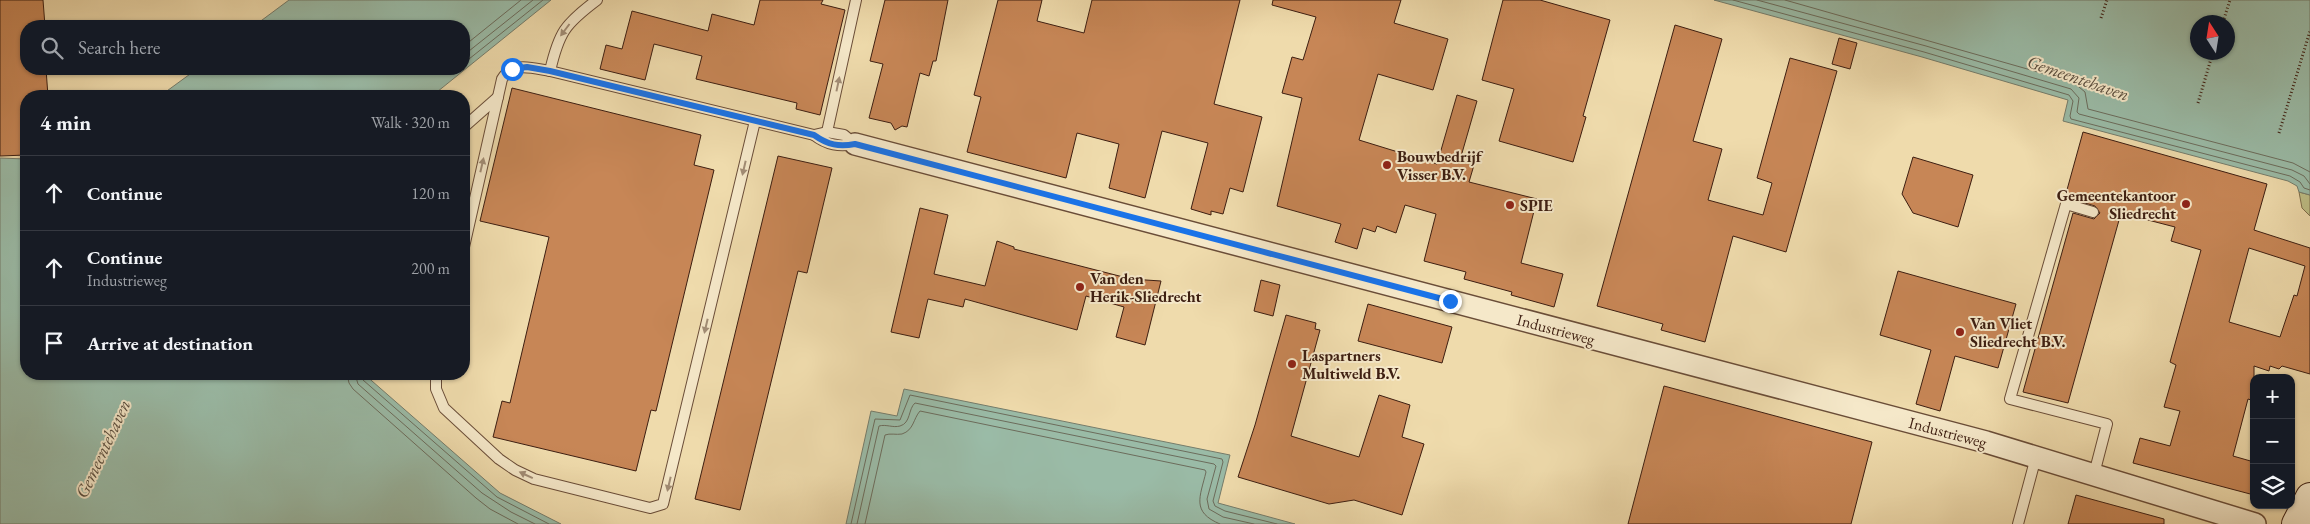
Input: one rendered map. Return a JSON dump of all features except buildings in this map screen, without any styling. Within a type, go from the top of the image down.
[{"type":"street","name":"Industrieweg","points":[[855,144],[2036,457],[2255,524]]},
{"type":"street","points":[[2296,524],[2310,496]]},
{"type":"lane","points":[[550,71],[557,41],[574,17],[597,0]]},
{"type":"lane","points":[[827,132],[856,0]]},
{"type":"lane","points":[[470,221],[502,79],[512,69],[527,67],[550,71],[814,135],[824,142],[842,146],[855,144]]},
{"type":"lane","points":[[470,122],[498,97]]},
{"type":"lane","points":[[436,380],[436,389],[444,408],[499,459],[514,470],[534,479],[650,508],[663,504],[755,121]]},
{"type":"lane","points":[[814,135],[827,132],[844,136],[855,144]]},
{"type":"lane","points":[[2093,212],[2066,204],[2010,398],[2106,424],[2094,474]]},
{"type":"lane","points":[[2018,524],[2036,457]]},
{"type":"path","points":[[2101,18],[2107,0]]},
{"type":"path","points":[[2225,15],[2230,0]]},
{"type":"path","points":[[2279,132],[2310,32]]},
{"type":"path","points":[[2198,103],[2211,60]]},
{"type":"green space","points":[[2299,192],[2310,195],[2310,216],[2302,208]]},
{"type":"water","points":[[289,0],[551,0],[470,65],[470,20],[262,20]]},
{"type":"water","name":"Gemeentehaven","points":[[1714,0],[2310,0],[2310,195],[2299,192],[2297,186],[2288,181],[2063,121],[2068,100],[1922,57]]},
{"type":"water","points":[[189,75],[458,75],[439,90],[168,90]]},
{"type":"water","name":"Gemeentehaven","points":[[0,158],[20,159],[20,380],[371,380],[500,493],[561,524],[0,524]]},
{"type":"water","points":[[904,389],[1230,455],[1218,503],[1295,524],[846,524],[871,411],[897,416]]},
{"type":"place","name":"Bouwbedrijf Visser B.V.","points":[[1387,165]]},
{"type":"place","name":"Gemeentekantoor Sliedrecht","points":[[2186,204]]},
{"type":"place","name":"SPIE","points":[[1510,205]]},
{"type":"place","name":"Van den Herik-Sliedrecht","points":[[1080,287]]},
{"type":"place","name":"Van Vliet Sliedrecht B.V.","points":[[1960,332]]},
{"type":"place","name":"Laspartners Multiweld B.V.","points":[[1292,364]]},
{"type":"route","points":[[512,69],[527,67],[550,71],[814,135],[824,142],[842,146],[855,144],[1450,301]]}]
